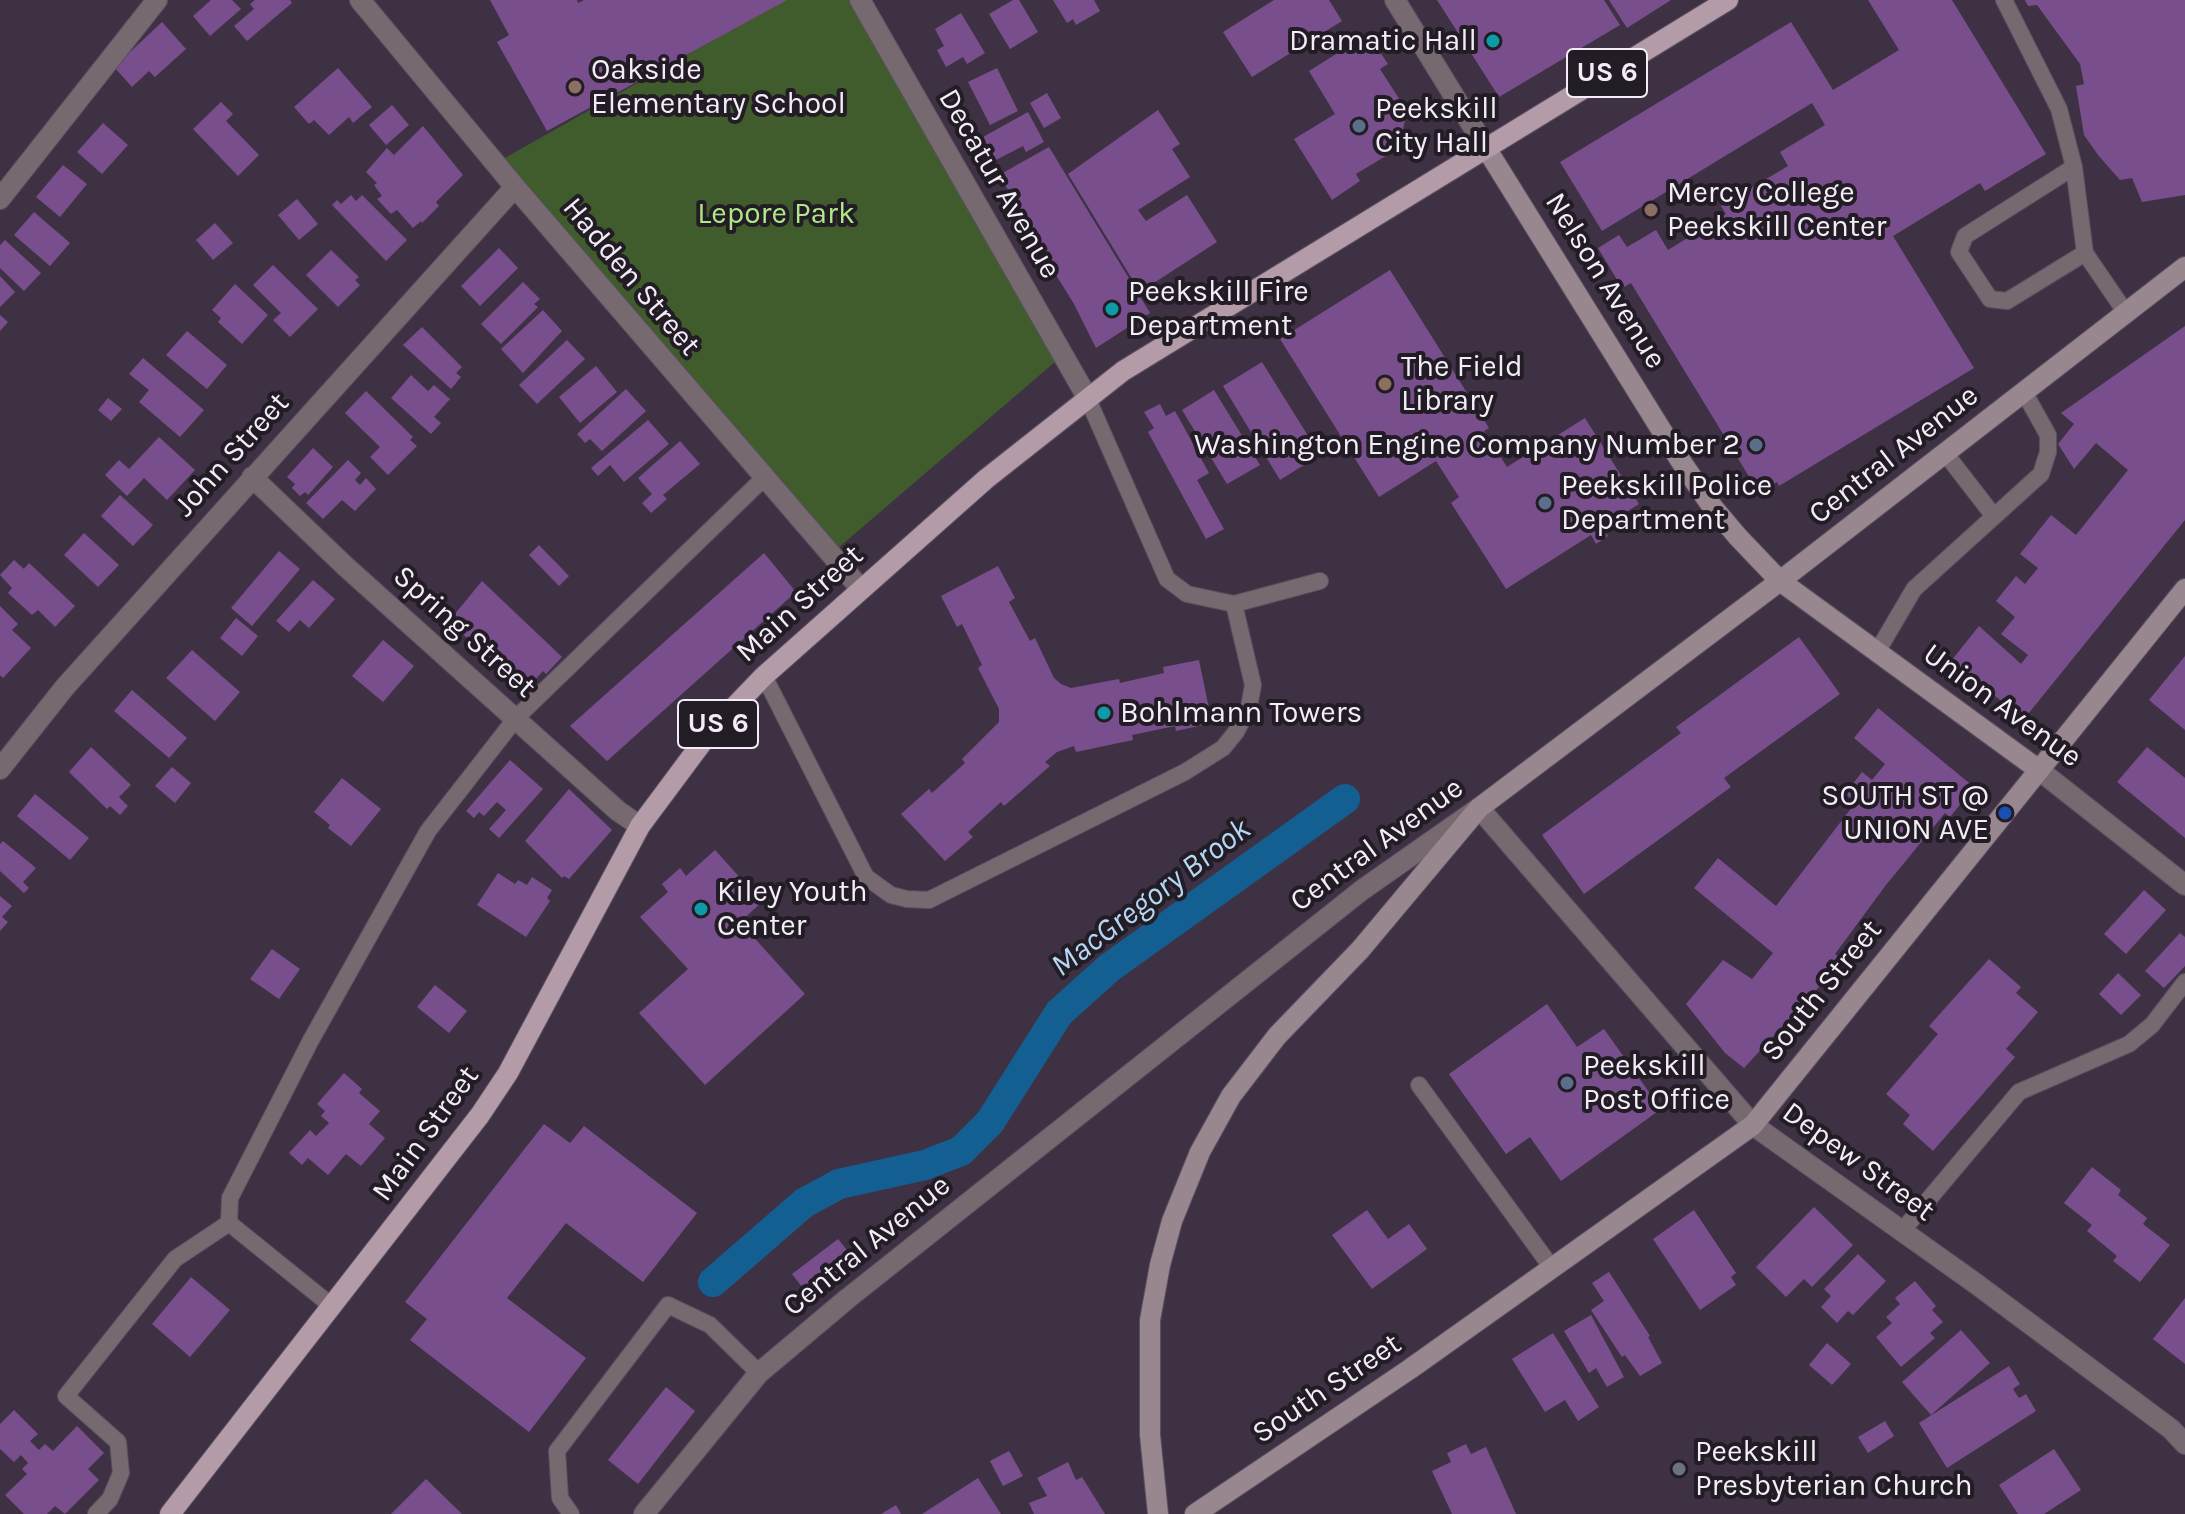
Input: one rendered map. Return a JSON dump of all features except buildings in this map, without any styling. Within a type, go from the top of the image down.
[{"type":"main road","name":"Main Street","points":[[170,1514],[450,1156],[508,1073],[640,826],[710,732],[764,676],[986,479],[1087,397],[1136,363],[1728,0]]},
{"type":"street","points":[[0,199],[157,0]]},
{"type":"street","name":"Hadden Street","points":[[360,0],[515,187],[861,589]]},
{"type":"street","name":"Nelson Avenue","points":[[1395,0],[1680,460],[1711,505],[1780,581]]},
{"type":"street","name":"Decatur Avenue","points":[[866,2],[1087,397]]},
{"type":"street","name":"John Street","points":[[0,769],[65,687],[515,187]]},
{"type":"street","name":"Central Avenue","points":[[644,1514],[759,1373],[847,1299],[1362,890],[1479,808],[1780,581],[2185,267]]},
{"type":"street","name":"Spring Street","points":[[252,477],[345,566],[618,811],[640,826]]},
{"type":"street","name":"Union Avenue","points":[[1780,581],[2039,770],[2185,885]]},
{"type":"street","name":"South Street","points":[[1195,1514],[1410,1369],[1753,1125],[2185,589]]},
{"type":"street","points":[[1158,1514],[1150,1435],[1150,1320],[1172,1221],[1200,1152],[1231,1096],[1277,1036],[1360,950],[1479,808]]},
{"type":"street","name":"Depew Street","points":[[1479,808],[1753,1125],[2171,1429],[2185,1444]]},
{"type":"lane","points":[[2004,0],[2059,109],[2074,167],[2085,253],[2126,313]]},
{"type":"lane","points":[[2074,167],[1965,236],[1959,252],[1990,299],[2007,301],[2085,253]]},
{"type":"lane","points":[[1877,652],[1914,589],[2041,474],[2048,452],[2048,435],[2024,392]]},
{"type":"lane","points":[[1087,397],[1167,579],[1187,594],[1234,604],[1320,581]]},
{"type":"lane","points":[[1945,453],[1993,515]]},
{"type":"lane","points":[[229,1223],[230,1198],[311,1040],[428,831],[516,718],[764,478]]},
{"type":"lane","points":[[764,676],[866,877],[891,895],[929,900],[1185,772],[1223,748],[1236,732],[1249,707],[1253,685],[1234,604]]},
{"type":"lane","points":[[1902,1231],[2019,1092],[2129,1044],[2152,1025],[2185,982]]},
{"type":"lane","points":[[1419,1085],[1552,1268]]},
{"type":"lane","points":[[229,1223],[333,1307]]},
{"type":"lane","points":[[96,1514],[110,1499],[121,1473],[118,1442],[66,1396],[175,1259],[229,1223]]},
{"type":"lane","points":[[571,1514],[560,1498],[557,1451],[668,1305],[710,1325],[759,1373]]},
{"type":"green space","name":"Lepore Park","points":[[784,0],[861,0],[1063,355],[830,555],[496,163]]},
{"type":"waterway","name":"MacGregory Brook","points":[[713,1282],[804,1203],[839,1184],[925,1165],[961,1151],[990,1122],[1059,1013],[1109,968],[1345,799]]},
{"type":"place","name":"Dramatic Hall","points":[[1493,41]]},
{"type":"place","name":"Oakside Elementary School","points":[[575,87]]},
{"type":"place","name":"Peekskill City Hall","points":[[1359,126]]},
{"type":"place","name":"Mercy College Peekskill Center","points":[[1651,210]]},
{"type":"place","name":"Peekskill Fire Department","points":[[1112,309]]},
{"type":"place","name":"The Field Library","points":[[1385,384]]},
{"type":"place","name":"Washington Engine Company Number 2","points":[[1756,445]]},
{"type":"place","name":"Peekskill Police Department","points":[[1545,503]]},
{"type":"place","name":"Bohlmann Towers","points":[[1104,713]]},
{"type":"place","name":"SOUTH ST @ UNION AVE","points":[[2005,813]]},
{"type":"place","name":"Kiley Youth Center","points":[[701,909]]},
{"type":"place","name":"Peekskill Post Office","points":[[1567,1083]]},
{"type":"place","name":"Peekskill Presbyterian Church","points":[[1679,1469]]}]
